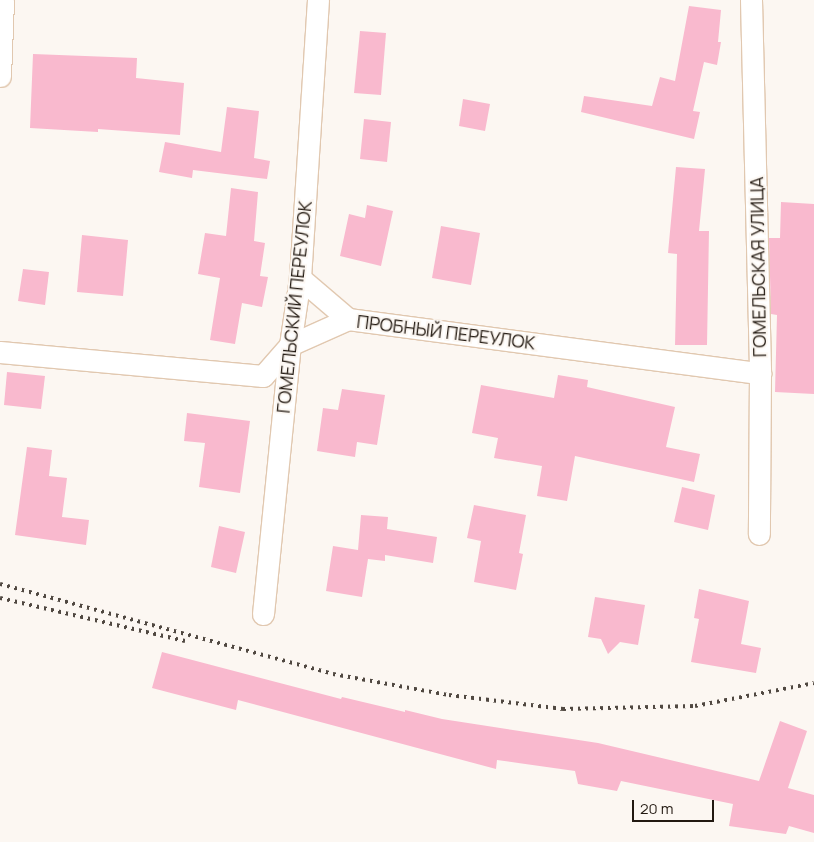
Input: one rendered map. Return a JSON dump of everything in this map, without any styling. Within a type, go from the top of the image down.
[{"type":"street","points":[[0,76],[3,0]]},
{"type":"street","name":"ГОМЕЛЬСКИЙ ПЕРЕУЛОК","points":[[263,614],[290,344],[300,278],[318,0]]},
{"type":"street","name":"ГОМЕЛЬСКАЯ УЛИЦА","points":[[751,0],[760,373],[759,534]]},
{"type":"street","points":[[300,278],[348,319]]},
{"type":"street","name":"ПРОБНЫЙ ПЕРЕУЛОК","points":[[0,352],[263,376],[290,344],[348,319],[760,373]]},
{"type":"building","points":[[689,6],[721,10],[718,42],[721,42],[717,65],[704,62],[693,111],[700,112],[694,139],[581,112],[584,96],[652,106],[660,77],[675,81]]},
{"type":"building","points":[[360,31],[386,33],[381,95],[354,93]]},
{"type":"building","points":[[33,54],[137,58],[136,78],[184,83],[180,135],[98,129],[98,132],[30,128]]},
{"type":"building","points":[[463,99],[490,104],[485,131],[459,126]]},
{"type":"building","points":[[227,107],[259,111],[254,158],[270,161],[267,179],[193,170],[192,178],[159,172],[165,142],[221,152]]},
{"type":"building","points":[[364,119],[391,122],[387,162],[360,159]]},
{"type":"building","points":[[676,167],[705,169],[699,231],[709,231],[707,345],[675,345],[677,254],[668,253]]},
{"type":"building","points":[[231,188],[258,192],[254,241],[265,243],[260,276],[268,277],[262,307],[242,303],[235,344],[210,340],[220,278],[198,274],[205,233],[226,236]]},
{"type":"building","points":[[781,202],[814,204],[814,394],[775,392],[777,315],[771,314],[769,238],[780,238]]},
{"type":"building","points":[[367,205],[393,211],[381,266],[340,256],[349,214],[365,218]]},
{"type":"building","points":[[441,226],[480,233],[471,285],[432,278]]},
{"type":"building","points":[[82,235],[128,240],[123,296],[77,292]]},
{"type":"building","points":[[23,269],[49,272],[45,305],[18,301]]},
{"type":"building","points":[[7,372],[45,376],[41,409],[4,405]]},
{"type":"building","points":[[558,375],[588,380],[587,387],[675,407],[666,447],[700,454],[694,482],[575,456],[567,501],[537,496],[542,466],[494,458],[498,438],[472,433],[481,385],[554,398]]},
{"type":"building","points":[[342,389],[385,395],[377,445],[357,442],[355,457],[317,451],[323,408],[338,410]]},
{"type":"building","points":[[187,413],[250,421],[240,493],[199,487],[205,443],[184,441]]},
{"type":"building","points":[[27,447],[52,450],[49,476],[67,478],[62,517],[89,520],[86,545],[15,535]]},
{"type":"building","points":[[682,487],[715,495],[708,530],[674,522]]},
{"type":"building","points":[[474,505],[526,515],[519,553],[523,554],[516,590],[474,582],[481,541],[467,538]]},
{"type":"building","points":[[361,515],[388,517],[387,529],[437,537],[433,563],[385,555],[385,561],[368,559],[362,597],[326,591],[333,546],[358,550]]},
{"type":"building","points":[[219,526],[245,532],[236,573],[211,567]]},
{"type":"building","points":[[699,589],[749,601],[741,644],[761,648],[756,673],[691,662],[699,619],[694,618]]},
{"type":"building","points":[[595,597],[645,605],[638,645],[620,642],[608,654],[601,639],[588,637]]},
{"type":"building","points":[[162,652],[341,699],[342,697],[442,719],[598,743],[759,781],[780,721],[807,731],[788,788],[814,795],[814,833],[789,826],[786,834],[729,826],[733,804],[621,781],[617,791],[578,784],[575,771],[497,760],[496,769],[238,700],[236,710],[152,688]]},
{"type":"railway","points":[[0,584],[333,674],[449,695],[563,709],[695,706],[814,683]]},
{"type":"railway","points":[[0,598],[185,641]]}]
